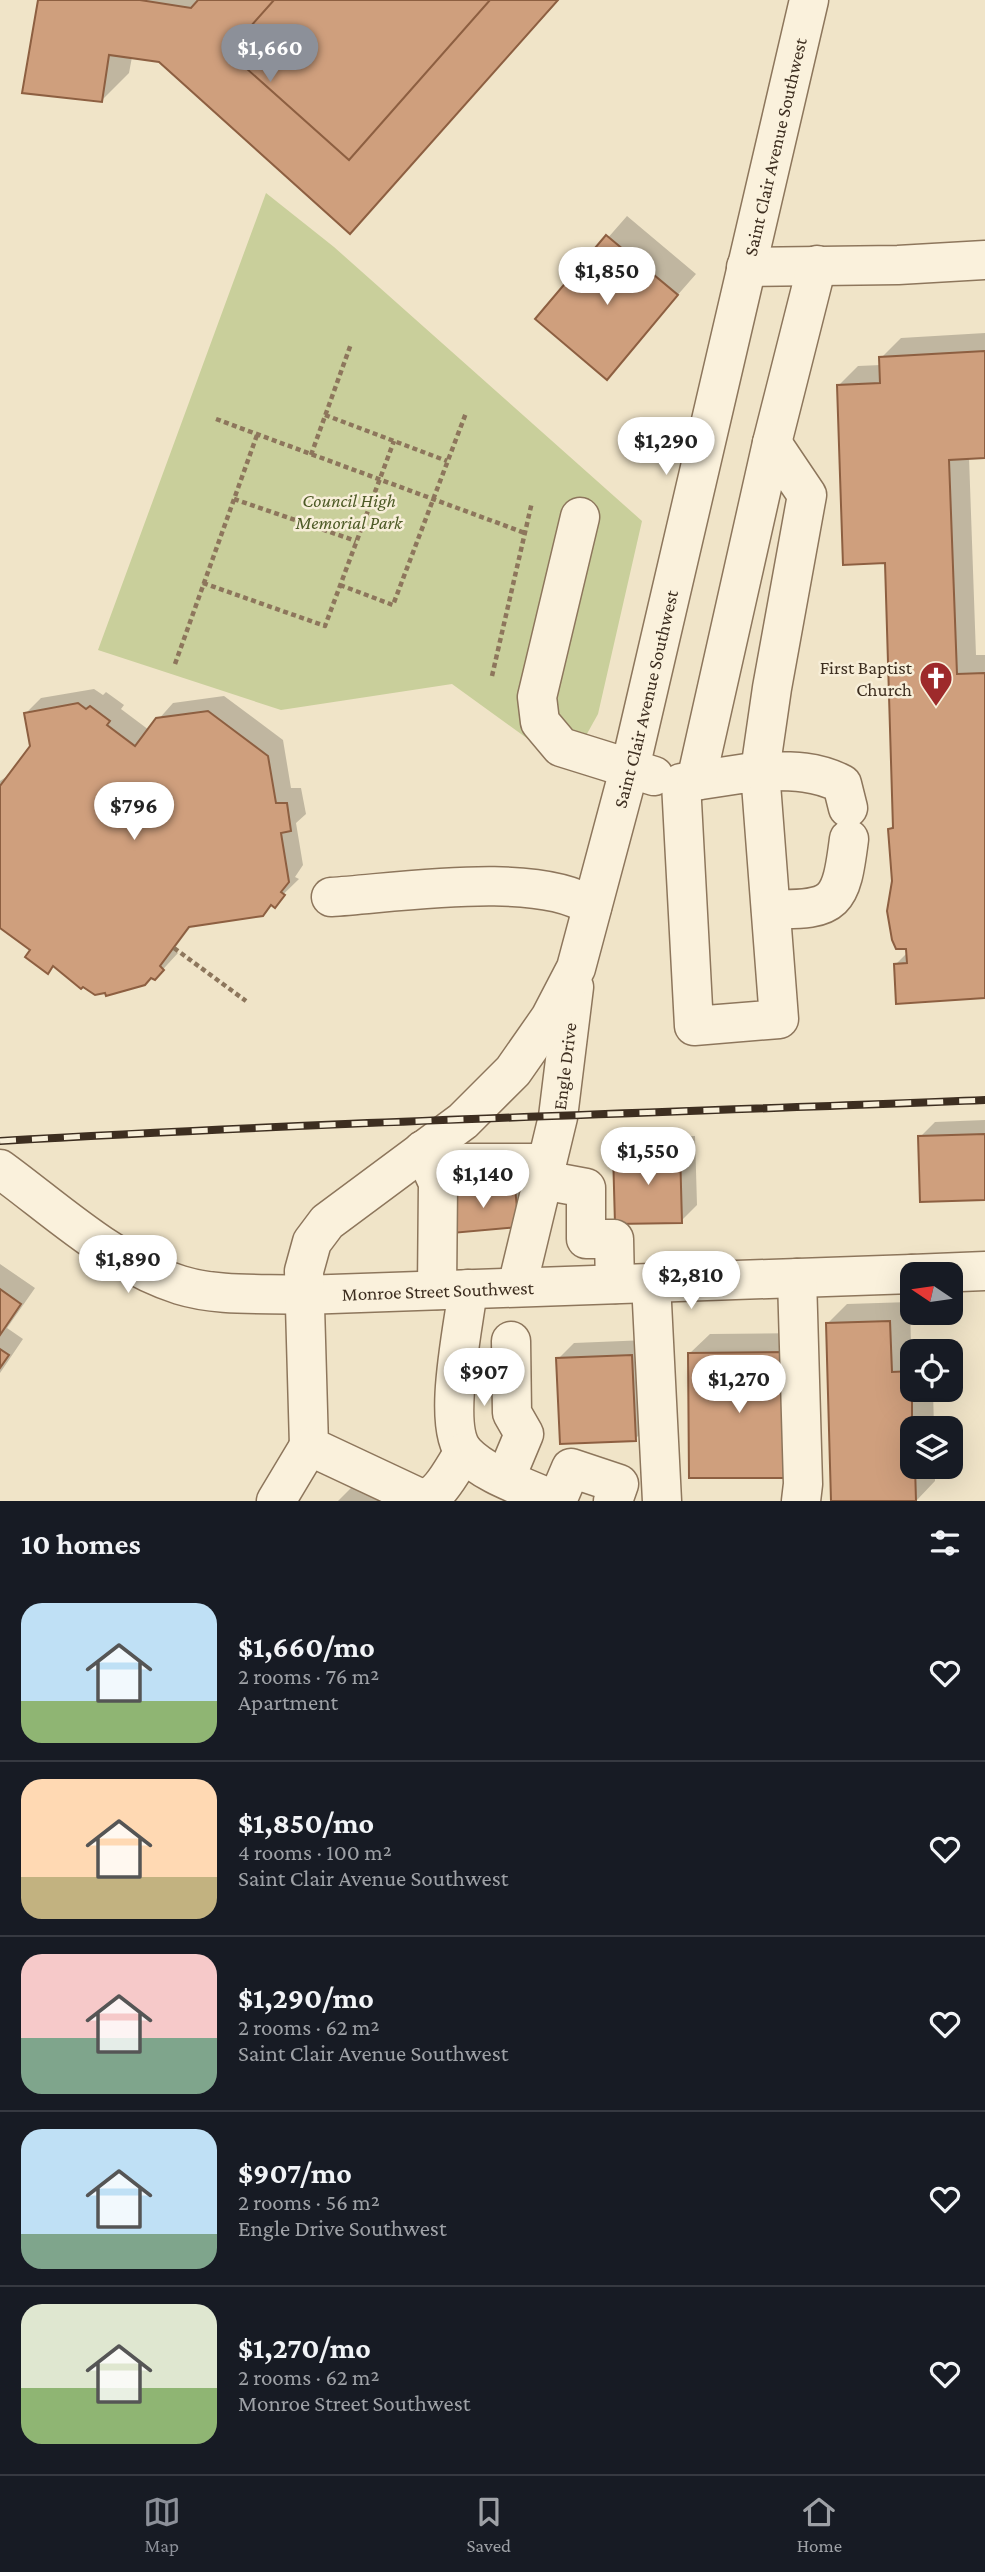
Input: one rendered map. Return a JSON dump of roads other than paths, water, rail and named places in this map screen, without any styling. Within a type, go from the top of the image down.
[{"type":"street","name":"Saint Clair Avenue Southwest","points":[[309,1446],[303,1294],[306,1259],[312,1242],[327,1222],[430,1166],[463,1121],[513,1071],[550,1018],[576,968],[629,770],[809,0]]},
{"type":"street","points":[[746,267],[985,260]]},
{"type":"street","points":[[772,443],[807,495],[772,688],[761,771],[779,1019],[694,1026],[688,782],[772,443],[817,265]]},
{"type":"street","points":[[580,517],[537,697],[540,722],[561,747],[629,770],[688,782],[761,771],[800,770],[824,775],[842,784],[849,823],[843,883],[830,900],[808,911],[771,909]]},
{"type":"street","points":[[331,897],[518,885],[563,892],[592,906]]},
{"type":"street","name":"Engle Drive","points":[[517,1287],[558,1117],[576,968]]},
{"type":"street","points":[[613,1501],[619,1484],[571,1468],[556,1501],[486,1468],[464,1452],[457,1438],[454,1421],[458,1382],[453,1289],[430,1166],[465,1163],[545,1171],[586,1188],[586,1240],[614,1239],[633,1283],[662,1501]]},
{"type":"street","name":"Monroe Street Southwest","points":[[0,1169],[102,1244],[149,1272],[180,1285],[212,1292],[303,1294],[900,1274]]},
{"type":"street","name":"Monroe Street Southwest","points":[[963,1272],[985,1271]]},
{"type":"street","points":[[797,1278],[803,1484],[801,1501]]},
{"type":"street","points":[[506,1477],[524,1434],[512,1413],[511,1341]]},
{"type":"street","points":[[458,1382],[510,1388]]},
{"type":"street","points":[[276,1501],[309,1446],[422,1499],[432,1500],[464,1452]]},
{"type":"railway","points":[[0,1141],[369,1123],[985,1100]]},
{"type":"place","name":"First Baptist Church","points":[[936,708]]},
{"type":"park label","name":"Council High Memorial Park","points":[[349,511]]}]
